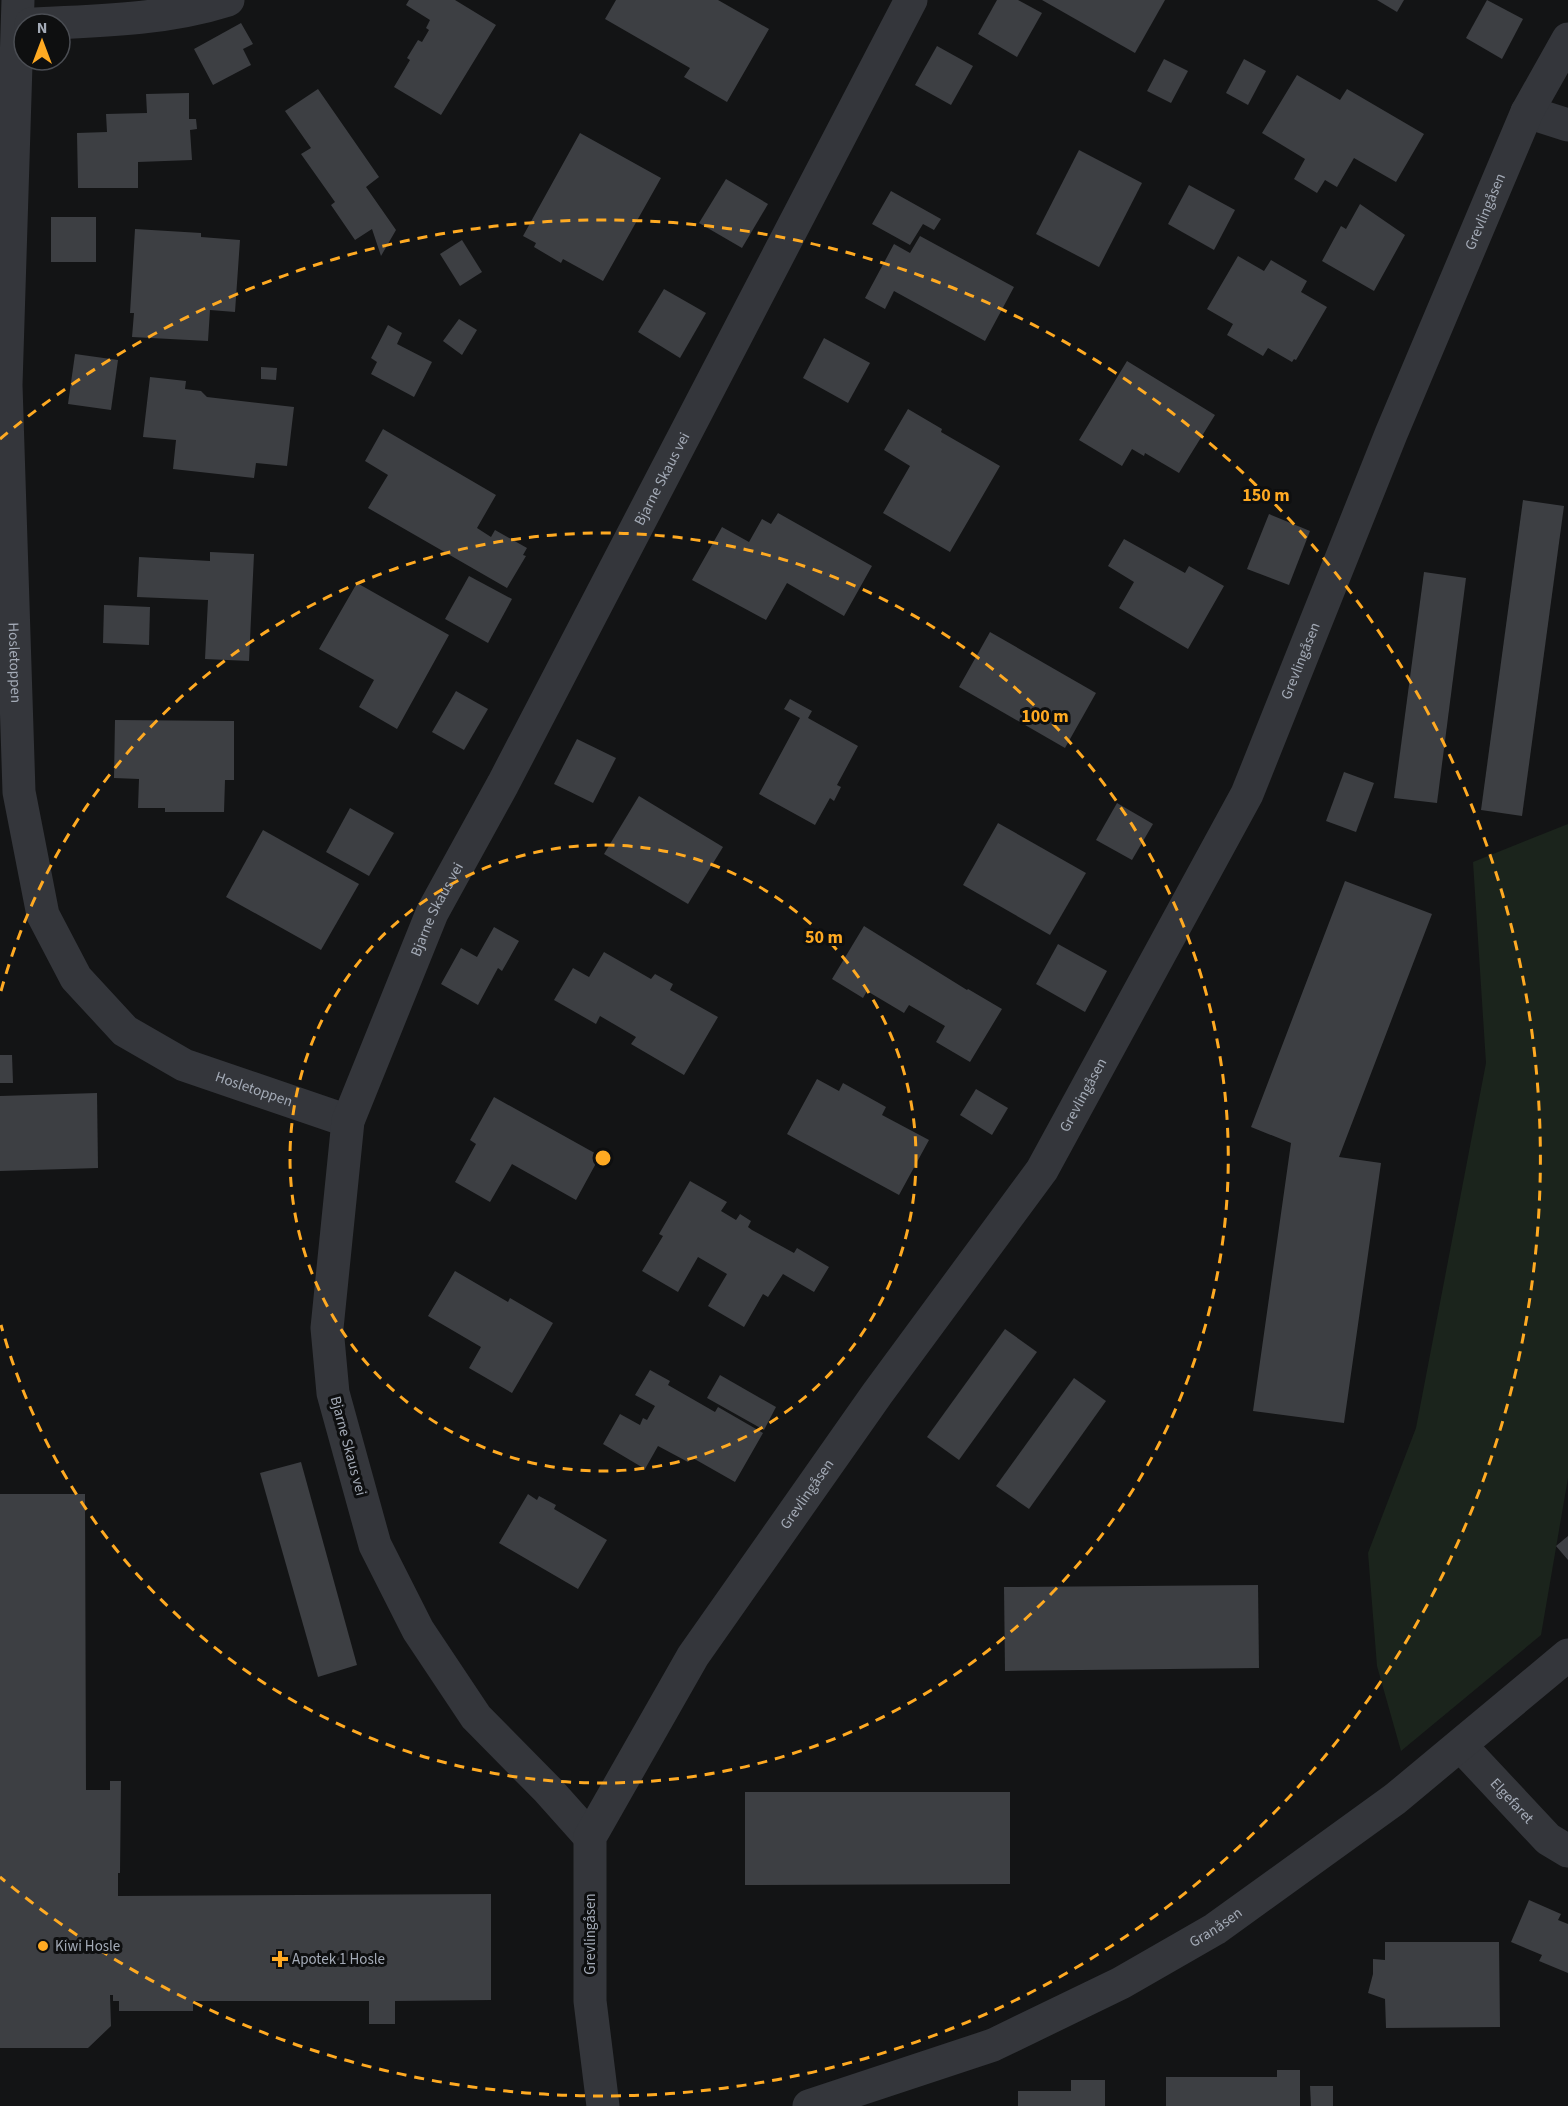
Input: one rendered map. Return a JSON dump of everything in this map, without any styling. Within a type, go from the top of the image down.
[{"type":"street","name":"Hosletoppen","points":[[72,19],[121,20],[195,11],[228,0]]},
{"type":"street","name":"Bjarne Skaus vei","points":[[590,1837],[548,1790],[476,1717],[418,1630],[375,1545],[333,1393],[327,1328],[348,1121],[432,913],[508,773],[910,0]]},
{"type":"street","name":"Grevlingåsen","points":[[603,2106],[590,2001],[590,1837],[693,1656],[877,1394],[1042,1170],[1251,783],[1391,434],[1527,112],[1568,39]]},
{"type":"street","name":"Hosletoppen","points":[[20,72],[6,385],[19,792],[43,915],[76,978],[125,1031],[184,1065],[348,1121]]},
{"type":"street","points":[[1527,112],[1568,124]]},
{"type":"street","name":"Granåsen","points":[[809,2106],[993,2045],[1120,1983],[1215,1929],[1386,1806],[1568,1655]]},
{"type":"street","name":"Elgefaret","points":[[1461,1746],[1548,1839],[1568,1851]]},
{"type":"shaded area","points":[[1568,824],[1568,1478],[1541,1635],[1401,1751],[1377,1666],[1368,1553],[1416,1428],[1486,1063],[1473,862]]},
{"type":"building","points":[[409,0],[455,0],[496,25],[441,115],[394,87],[410,60],[407,58],[418,40],[422,42],[429,30],[426,28],[430,20],[406,5]]},
{"type":"building","points":[[616,0],[718,0],[769,29],[727,102],[684,77],[690,68],[605,19]]},
{"type":"building","points":[[997,0],[1018,0],[1042,13],[1017,57],[978,34]]},
{"type":"building","points":[[1042,0],[1165,0],[1135,53]]},
{"type":"building","points":[[1377,0],[1404,0],[1397,12]]},
{"type":"building","points":[[1487,0],[1523,19],[1502,59],[1466,38]]},
{"type":"building","points":[[241,23],[253,44],[243,49],[251,65],[213,85],[194,49]]},
{"type":"building","points":[[937,46],[973,66],[951,105],[915,85]]},
{"type":"building","points":[[1164,59],[1188,71],[1171,103],[1147,91]]},
{"type":"building","points":[[1244,59],[1266,71],[1248,105],[1226,93]]},
{"type":"building","points":[[1297,75],[1340,100],[1347,89],[1424,134],[1396,182],[1354,158],[1337,187],[1325,180],[1317,193],[1294,179],[1305,159],[1262,133]]},
{"type":"building","points":[[318,89],[379,177],[366,187],[396,230],[381,256],[372,229],[355,240],[331,205],[335,202],[301,154],[311,148],[285,111]]},
{"type":"building","points":[[189,93],[189,119],[196,119],[197,129],[190,130],[192,160],[138,162],[138,188],[78,188],[77,133],[107,132],[106,114],[147,113],[146,94]]},
{"type":"building","points":[[580,133],[661,178],[603,281],[563,259],[561,263],[534,247],[536,243],[523,236]]},
{"type":"building","points":[[1079,150],[1142,183],[1099,267],[1036,234]]},
{"type":"building","points":[[726,179],[768,204],[742,248],[699,223]]},
{"type":"building","points":[[1189,185],[1235,210],[1214,250],[1168,224]]},
{"type":"building","points":[[891,191],[941,219],[934,230],[923,224],[910,245],[872,224]]},
{"type":"building","points":[[1360,204],[1405,235],[1374,291],[1322,261],[1341,226],[1346,229]]},
{"type":"building","points":[[51,217],[96,217],[96,262],[51,262]]},
{"type":"building","points":[[135,229],[201,233],[201,237],[240,240],[235,312],[210,310],[208,341],[132,337],[134,313],[130,313]]},
{"type":"building","points":[[920,236],[1014,287],[985,341],[894,291],[885,309],[865,298],[894,244],[910,253]]},
{"type":"building","points":[[462,240],[482,272],[460,286],[440,254]]},
{"type":"building","points":[[1238,256],[1264,271],[1271,260],[1307,281],[1301,292],[1327,307],[1296,360],[1292,362],[1268,348],[1263,356],[1227,335],[1233,324],[1207,309]]},
{"type":"building","points":[[664,289],[706,313],[680,358],[638,332]]},
{"type":"building","points":[[459,319],[477,330],[462,355],[443,341]]},
{"type":"building","points":[[388,325],[402,333],[397,344],[432,362],[414,397],[371,374],[377,362],[371,358]]},
{"type":"building","points":[[824,338],[870,363],[848,403],[803,378]]},
{"type":"building","points":[[75,354],[118,360],[111,410],[68,404]]},
{"type":"building","points":[[1127,361],[1215,415],[1179,473],[1145,453],[1144,456],[1132,449],[1122,466],[1079,440]]},
{"type":"building","points":[[261,367],[277,368],[276,380],[261,379]]},
{"type":"building","points":[[150,377],[186,381],[185,389],[201,391],[207,397],[294,407],[287,466],[256,463],[254,478],[173,469],[176,440],[143,437]]},
{"type":"building","points":[[908,409],[942,429],[941,432],[1000,466],[950,552],[883,513],[910,466],[884,450]]},
{"type":"building","points":[[383,429],[496,495],[477,528],[491,537],[495,530],[527,548],[523,555],[526,556],[507,588],[368,508],[388,475],[365,461]]},
{"type":"building","points":[[1523,500],[1564,506],[1522,816],[1481,810]]},
{"type":"building","points":[[778,513],[872,566],[844,616],[787,583],[766,620],[692,580],[722,527],[749,542],[762,519],[771,524]]},
{"type":"building","points":[[1269,514],[1310,531],[1289,585],[1247,569]]},
{"type":"building","points":[[1124,539],[1185,573],[1189,566],[1224,586],[1188,649],[1119,608],[1134,582],[1108,566]]},
{"type":"building","points":[[210,552],[254,554],[249,661],[205,659],[208,600],[137,597],[139,557],[210,561]]},
{"type":"building","points":[[1424,572],[1466,578],[1437,803],[1394,798]]},
{"type":"building","points":[[469,576],[512,599],[488,643],[445,619]]},
{"type":"building","points":[[357,583],[449,635],[397,729],[359,707],[374,680],[319,649]]},
{"type":"building","points":[[104,605],[150,607],[149,645],[103,643]]},
{"type":"building","points":[[990,632],[1096,693],[1065,748],[959,687]]},
{"type":"building","points":[[456,691],[488,709],[464,750],[432,732]]},
{"type":"building","points":[[790,699],[812,711],[808,718],[858,746],[837,785],[841,787],[834,801],[830,798],[815,825],[759,794],[800,718],[784,709]]},
{"type":"building","points":[[115,720],[234,721],[234,780],[225,780],[224,812],[165,812],[165,808],[138,808],[139,779],[114,778]]},
{"type":"building","points":[[577,739],[616,758],[593,803],[554,784]]},
{"type":"building","points":[[1344,772],[1374,783],[1356,832],[1326,821]]},
{"type":"building","points":[[639,796],[723,847],[688,904],[604,854]]},
{"type":"building","points":[[1117,803],[1153,824],[1132,860],[1096,840]]},
{"type":"building","points":[[350,808],[394,833],[369,876],[326,852]]},
{"type":"building","points":[[998,823],[1086,873],[1050,935],[963,885]]},
{"type":"building","points":[[263,830],[359,884],[321,950],[226,897]]},
{"type":"building","points":[[1345,881],[1432,914],[1339,1157],[1381,1163],[1344,1423],[1253,1411],[1291,1143],[1251,1127]]},
{"type":"building","points":[[864,926],[1002,1009],[970,1062],[936,1042],[945,1026],[909,1005],[904,1013],[867,991],[863,998],[832,979]]},
{"type":"building","points":[[494,927],[519,941],[502,971],[498,968],[478,1005],[441,984],[461,948],[477,957]]},
{"type":"building","points":[[1058,944],[1107,971],[1085,1012],[1036,984]]},
{"type":"building","points":[[604,952],[651,979],[655,974],[673,984],[670,990],[718,1017],[684,1075],[631,1044],[636,1037],[600,1016],[596,1024],[554,1000],[573,968],[589,977]]},
{"type":"building","points":[[0,1055],[12,1055],[13,1083],[0,1083]]},
{"type":"building","points":[[817,1079],[839,1091],[843,1083],[886,1107],[882,1115],[929,1140],[899,1195],[787,1134]]},
{"type":"building","points":[[976,1089],[1008,1108],[992,1135],[960,1115]]},
{"type":"building","points":[[97,1093],[98,1168],[0,1171],[0,1096]]},
{"type":"building","points":[[494,1097],[600,1156],[576,1200],[512,1164],[490,1202],[455,1182],[476,1144],[470,1140]]},
{"type":"building","points":[[690,1181],[727,1202],[721,1211],[736,1220],[740,1214],[751,1221],[748,1227],[752,1230],[794,1253],[797,1248],[829,1267],[814,1292],[783,1274],[768,1297],[763,1294],[744,1327],[708,1306],[727,1274],[698,1257],[678,1292],[642,1271],[663,1236],[659,1234]]},
{"type":"building","points":[[455,1271],[508,1302],[510,1298],[553,1323],[512,1393],[469,1368],[481,1347],[428,1316]]},
{"type":"building","points":[[1005,1329],[1037,1352],[959,1460],[927,1437]]},
{"type":"building","points":[[650,1370],[670,1381],[668,1385],[715,1412],[718,1407],[763,1433],[735,1482],[691,1457],[688,1462],[658,1446],[645,1469],[603,1444],[620,1414],[640,1425],[643,1418],[647,1420],[655,1406],[635,1395]]},
{"type":"building","points":[[720,1375],[776,1407],[764,1430],[707,1398]]},
{"type":"building","points":[[1074,1378],[1106,1401],[1029,1509],[996,1486]]},
{"type":"building","points":[[301,1462],[357,1665],[318,1677],[260,1473]]},
{"type":"building","points":[[0,1494],[85,1494],[86,1790],[110,1790],[110,1781],[121,1781],[118,1896],[491,1894],[491,2000],[395,2001],[395,2024],[369,2024],[369,2001],[193,2001],[193,2011],[119,2011],[119,2001],[113,2001],[113,1995],[110,1995],[111,2026],[88,2048],[0,2048]]},
{"type":"building","points":[[528,1494],[537,1500],[539,1496],[556,1505],[554,1509],[607,1540],[578,1589],[499,1543]]},
{"type":"building","points":[[1568,1536],[1568,1560],[1556,1546]]},
{"type":"building","points":[[1258,1585],[1259,1668],[1005,1671],[1004,1587]]},
{"type":"building","points":[[745,1792],[1010,1792],[1010,1884],[745,1885]]},
{"type":"building","points":[[1529,1900],[1561,1914],[1558,1920],[1568,1924],[1568,1973],[1539,1961],[1542,1955],[1511,1942]]},
{"type":"building","points":[[1385,1942],[1499,1942],[1500,2027],[1386,2028],[1385,1999],[1368,1993],[1373,1974],[1373,1959],[1385,1960]]},
{"type":"building","points":[[1277,2070],[1300,2070],[1300,2106],[1166,2106],[1166,2077],[1277,2077]]},
{"type":"building","points":[[1071,2080],[1105,2080],[1105,2106],[1018,2106],[1018,2091],[1071,2091]]},
{"type":"building","points":[[1310,2086],[1333,2086],[1333,2106],[1311,2106]]},
{"type":"place","name":"Kiwi Hosle","points":[[43,1946]]},
{"type":"place","name":"Apotek 1 Hosle","points":[[280,1959]]}]
